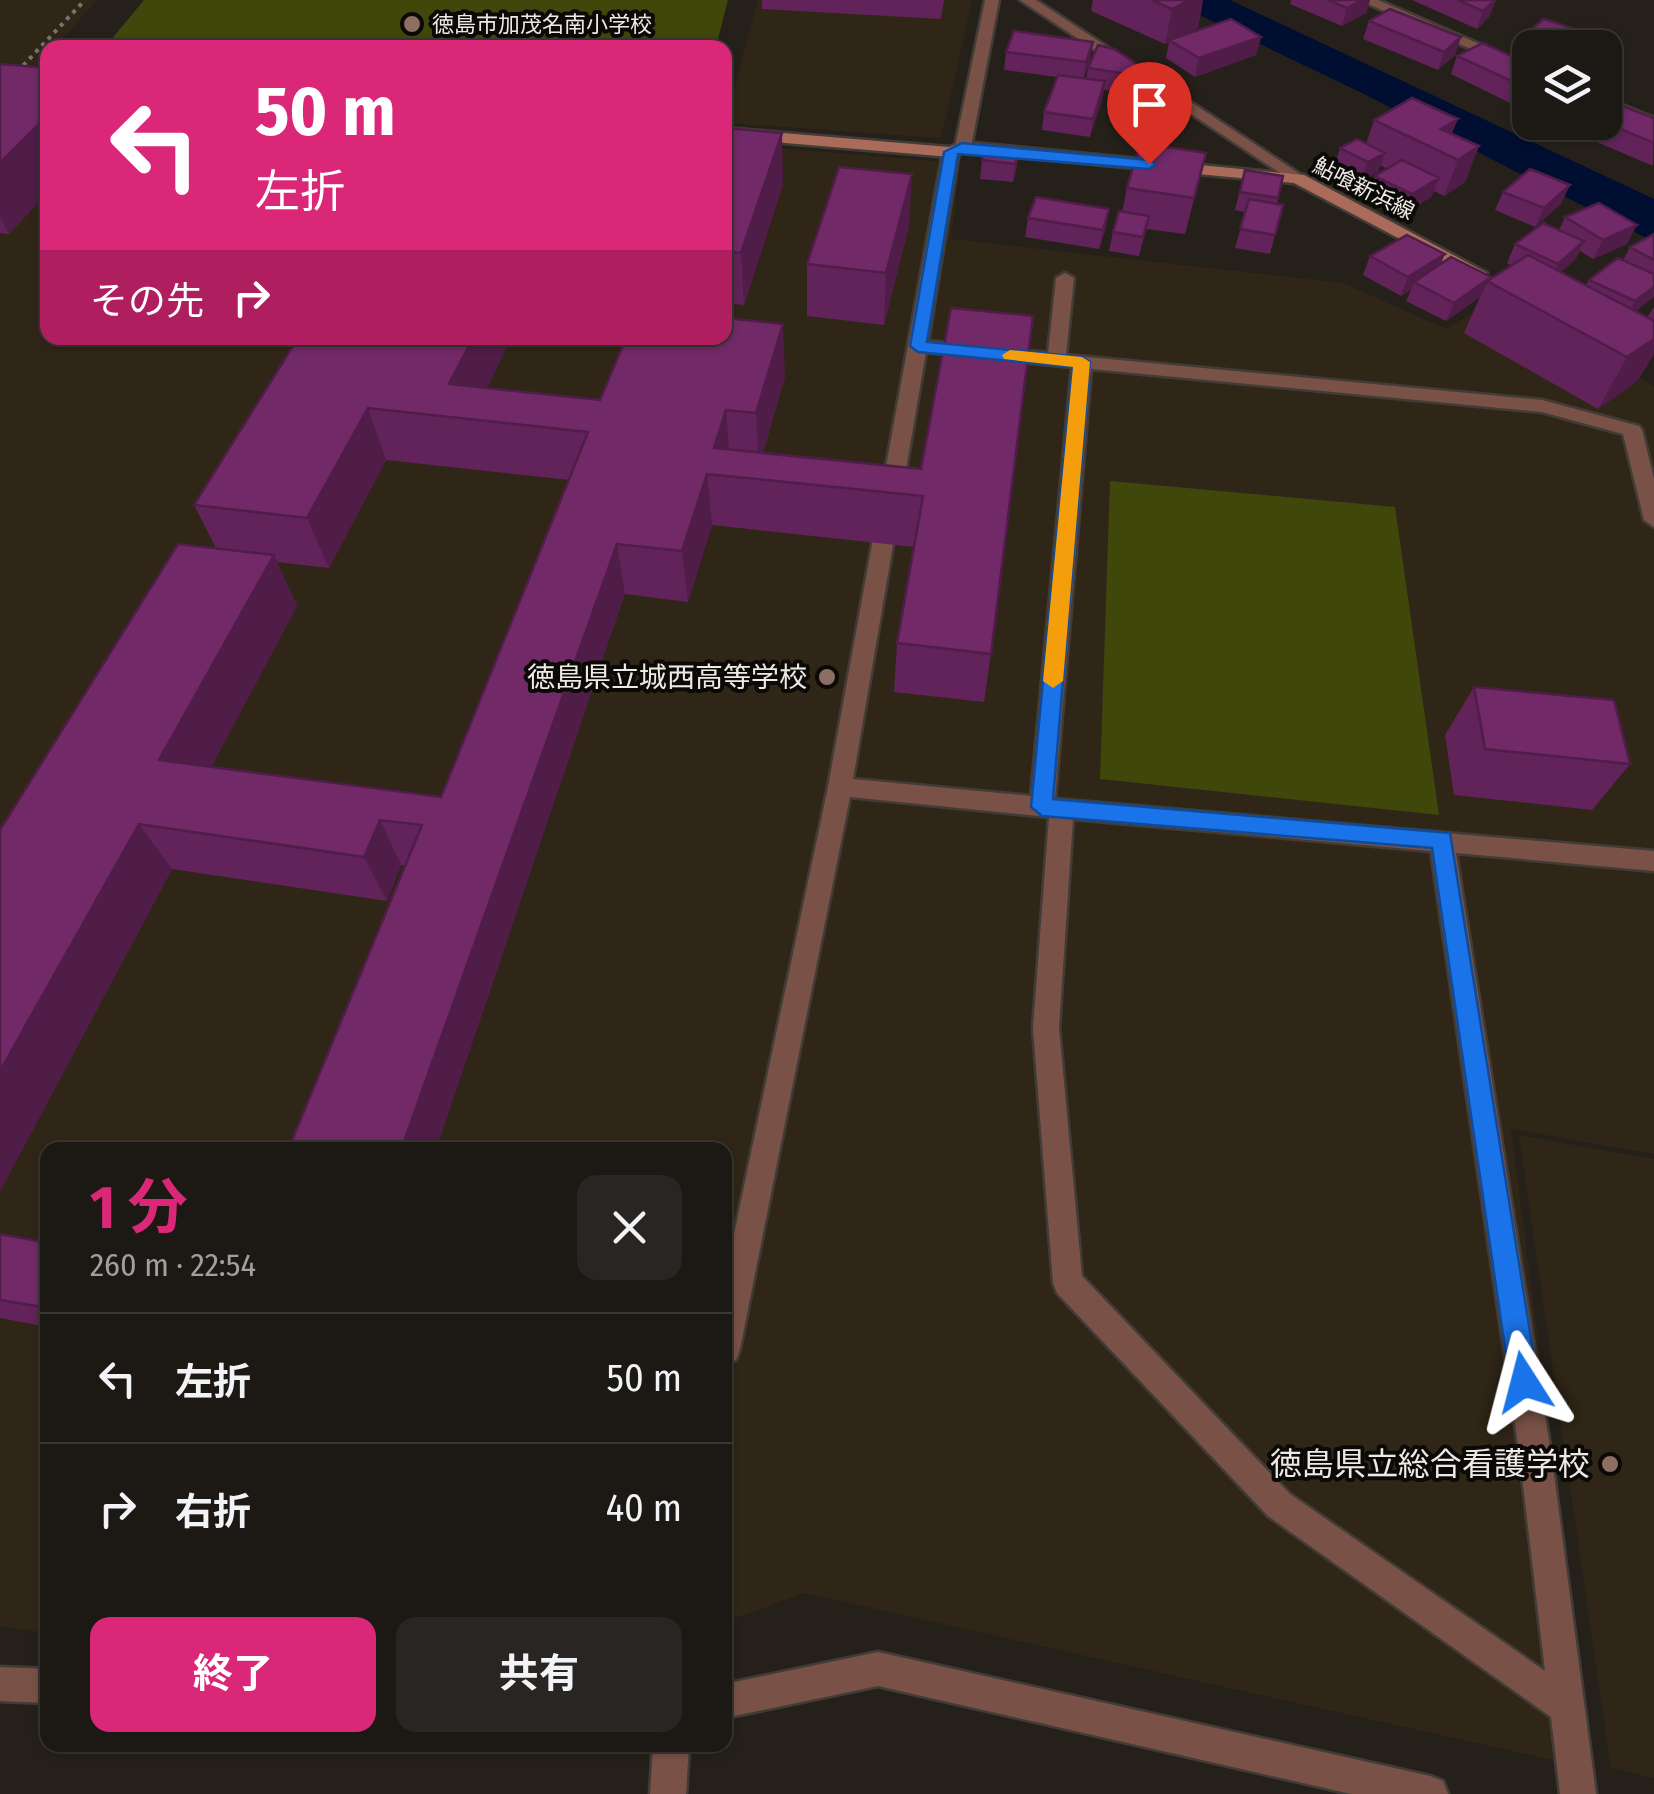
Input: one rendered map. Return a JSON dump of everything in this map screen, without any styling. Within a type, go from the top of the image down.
[{"type":"main road","name":"鮎喰新浜線","points":[[732,134],[1298,178],[1502,286]]},
{"type":"street","points":[[732,1315],[840,788],[918,346],[992,0]]},
{"type":"street","points":[[1027,0],[1298,178]]},
{"type":"street","points":[[1366,0],[1512,63]]},
{"type":"street","points":[[1622,110],[1654,124]]},
{"type":"street","points":[[1056,359],[1065,278]]},
{"type":"street","points":[[918,346],[1542,406],[1632,430],[1654,520]]},
{"type":"street","points":[[1082,362],[1052,808],[1046,1028],[1068,1284],[1279,1505],[1568,1708]]},
{"type":"street","points":[[840,788],[1654,862]]},
{"type":"street","points":[[1442,840],[1533,1440],[1578,1794]]},
{"type":"street","points":[[732,1699],[878,1668],[1430,1794]]},
{"type":"street","points":[[0,1684],[40,1686]]},
{"type":"street","points":[[668,1794],[671,1752]]},
{"type":"path","points":[[48,40],[85,0]]},
{"type":"path","points":[[15,75],[40,48]]},
{"type":"shaded area","name":"徳島県立城西高等学校","points":[[0,0],[97,0],[61,40],[40,40],[40,63],[13,94],[40,96],[40,345],[732,345],[732,145],[960,163],[951,239],[1343,283],[1446,329],[1494,299],[1654,386],[1654,1154],[1511,1129],[1593,1769],[804,1593],[732,1619],[732,1142],[40,1142],[40,1632],[0,1626]]},
{"type":"shaded area","points":[[758,0],[972,0],[941,138],[732,123],[732,97]]},
{"type":"shaded area","name":"徳島県立総合看護学校","points":[[1519,1135],[1654,1159],[1654,1778],[1611,1768]]},
{"type":"green space","name":"徳島市加茂名南小学校","points":[[144,0],[728,0],[718,40],[111,40]]},
{"type":"green space","points":[[1110,481],[1395,507],[1439,815],[1100,779]]},
{"type":"water","points":[[1168,0],[1230,0],[1512,132],[1512,140],[1528,140],[1654,199],[1654,242],[1362,93]]},
{"type":"building","points":[[1152,0],[1190,0],[1172,9]]},
{"type":"building","points":[[1328,0],[1362,0],[1347,8]]},
{"type":"building","points":[[1458,0],[1495,0],[1483,11]]},
{"type":"building","points":[[1390,9],[1461,37],[1444,52],[1369,21]]},
{"type":"building","points":[[1231,19],[1261,37],[1199,58],[1169,40]]},
{"type":"building","points":[[1544,19],[1577,30],[1530,30]]},
{"type":"building","points":[[1014,31],[1093,42],[1086,62],[1006,52]]},
{"type":"building","points":[[1483,43],[1512,57],[1512,81],[1457,56]]},
{"type":"building","points":[[1098,45],[1114,49],[1149,72],[1147,77],[1088,68]]},
{"type":"building","points":[[0,64],[40,67],[40,123],[0,163]]},
{"type":"building","points":[[1058,75],[1105,81],[1093,119],[1044,112]]},
{"type":"building","points":[[1412,98],[1458,119],[1441,129],[1479,146],[1458,160],[1374,120]]},
{"type":"building","points":[[1622,106],[1654,118],[1654,143],[1622,130]]},
{"type":"building","points":[[732,129],[782,133],[741,253],[732,252]]},
{"type":"building","points":[[1357,139],[1385,153],[1368,162],[1340,148]]},
{"type":"building","points":[[1140,143],[1206,153],[1194,198],[1127,188]]},
{"type":"building","points":[[985,148],[1019,152],[1015,164],[982,160]]},
{"type":"building","points":[[1402,160],[1439,178],[1412,194],[1375,176]]},
{"type":"building","points":[[839,167],[912,174],[886,273],[807,264]]},
{"type":"building","points":[[1530,169],[1570,185],[1544,208],[1503,192]]},
{"type":"building","points":[[1245,170],[1283,176],[1278,198],[1240,192]]},
{"type":"building","points":[[1036,197],[1109,209],[1103,230],[1028,218]]},
{"type":"building","points":[[1249,199],[1283,205],[1275,235],[1240,229]]},
{"type":"building","points":[[1599,203],[1637,225],[1603,240],[1565,217]]},
{"type":"building","points":[[1119,211],[1149,216],[1143,237],[1113,232]]},
{"type":"building","points":[[1543,223],[1584,241],[1558,264],[1515,244]]},
{"type":"building","points":[[1654,234],[1654,260],[1630,247]]},
{"type":"building","points":[[1407,235],[1445,254],[1408,277],[1370,256]]},
{"type":"building","points":[[1528,255],[1654,321],[1654,339],[1627,357],[1487,281]]},
{"type":"building","points":[[1451,257],[1491,277],[1454,303],[1414,282]]},
{"type":"building","points":[[1618,258],[1654,274],[1654,287],[1635,301],[1589,280]]},
{"type":"building","points":[[951,308],[1033,316],[991,654],[897,643],[923,496],[707,474],[682,551],[617,544],[404,1142],[291,1142],[422,825],[380,820],[364,857],[139,824],[0,1071],[0,830],[178,544],[274,555],[159,760],[441,797],[588,432],[368,408],[307,518],[194,505],[294,345],[469,345],[449,384],[600,400],[623,345],[732,345],[732,319],[783,324],[756,413],[726,410],[714,448],[921,469]]},
{"type":"building","points":[[1474,687],[1614,700],[1630,764],[1485,749]]},
{"type":"building","points":[[0,1234],[40,1242],[40,1307],[0,1300]]},
{"type":"slow traffic","points":[[1010,355],[1082,362],[1053,681]]},
{"type":"place","name":"徳島市加茂名南小学校","points":[[412,24]]},
{"type":"place","name":"徳島県立城西高等学校","points":[[827,677]]},
{"type":"place","name":"徳島県立総合看護学校","points":[[1610,1464]]},
{"type":"route","points":[[1149,164],[962,147],[951,152],[918,346],[1082,362],[1042,807],[1442,840],[1524,1382]]}]
